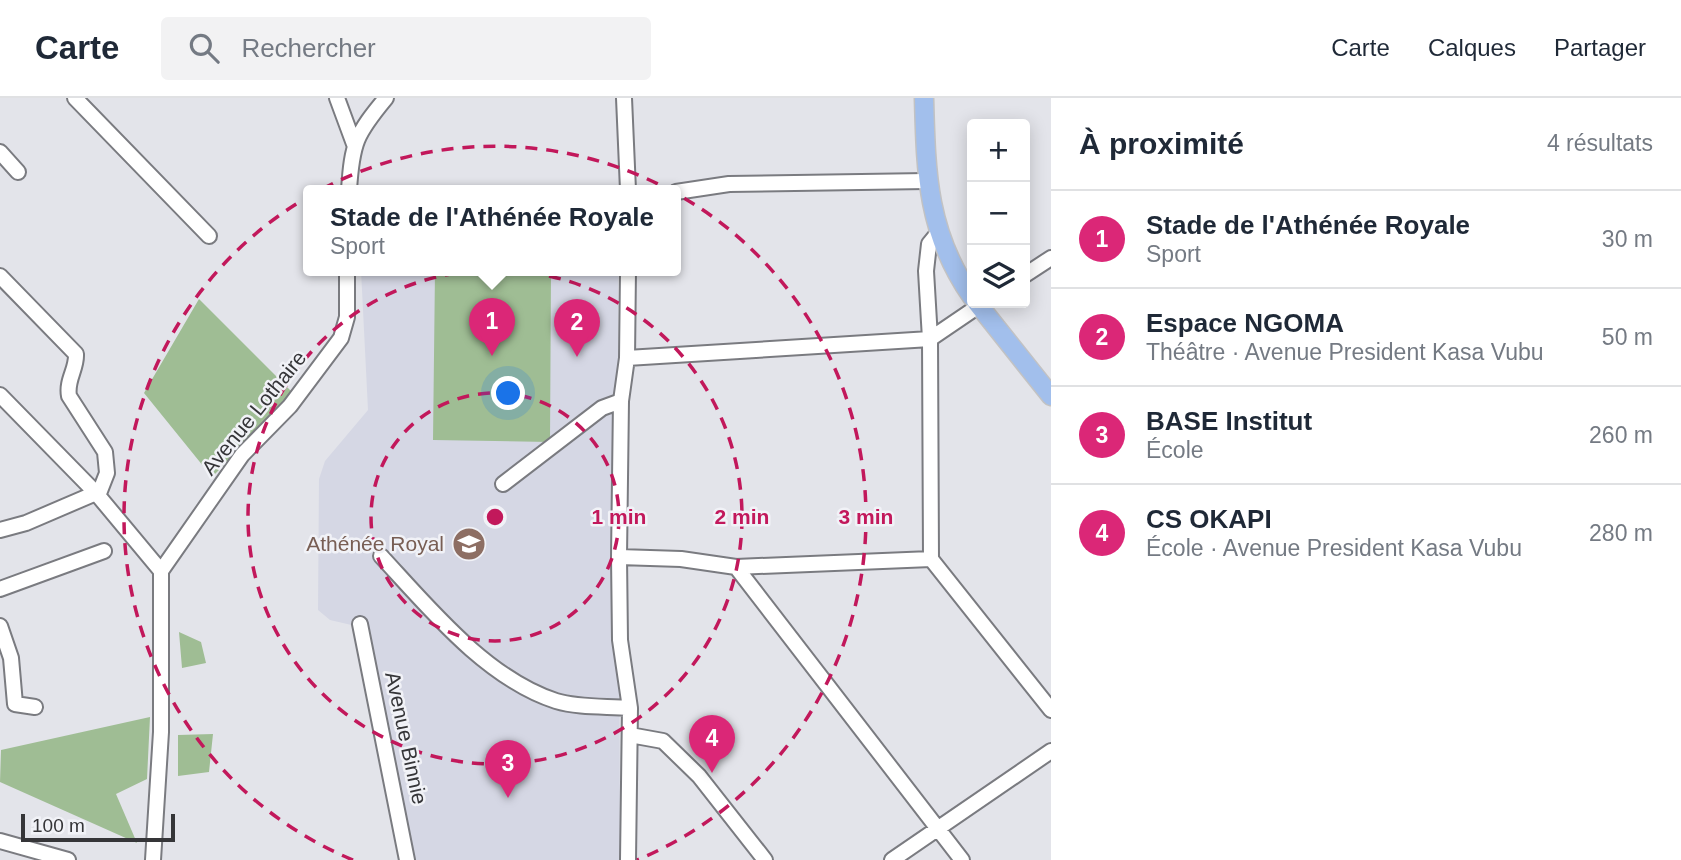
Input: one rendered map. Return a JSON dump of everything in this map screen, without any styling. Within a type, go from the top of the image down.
[{"type":"main road","points":[[924,98],[927,181],[938,233],[955,273],[967,288]]},
{"type":"main road","points":[[983,308],[1051,396]]},
{"type":"street","points":[[75,98],[209,236]]},
{"type":"street","points":[[337,98],[354,144]]},
{"type":"street","points":[[624,98],[628,185]]},
{"type":"street","points":[[350,185],[354,144],[378,101]]},
{"type":"street","points":[[0,152],[18,172]]},
{"type":"street","points":[[681,190],[729,184],[927,181]]},
{"type":"street","points":[[938,233],[929,244],[926,271],[930,339],[932,559],[1051,710]]},
{"type":"street","points":[[1030,272],[1051,258]]},
{"type":"street","points":[[0,276],[76,354],[77,362],[67,386],[69,396],[105,452],[109,465],[97,495],[26,523],[0,530]]},
{"type":"street","name":"Avenue Lothaire","points":[[161,570],[242,455],[290,406],[341,338],[347,317],[347,276]]},
{"type":"street","points":[[628,276],[627,358],[621,401],[619,557],[620,640],[630,708],[628,860]]},
{"type":"street","points":[[627,358],[930,339],[970,308]]},
{"type":"street","points":[[0,395],[97,495],[161,570],[161,732],[153,860]]},
{"type":"street","points":[[503,484],[602,408],[621,401]]},
{"type":"street","points":[[0,589],[104,551]]},
{"type":"street","points":[[381,556],[495,671],[554,700],[630,708]]},
{"type":"street","points":[[619,557],[681,559],[736,567],[932,559]]},
{"type":"street","points":[[736,567],[962,860]]},
{"type":"street","name":"Avenue Binnie","points":[[360,624],[407,860]]},
{"type":"street","points":[[0,626],[11,658],[15,704],[35,707]]},
{"type":"street","points":[[630,735],[663,741],[699,776],[765,860]]},
{"type":"street","points":[[892,860],[1051,751]]},
{"type":"street","points":[[0,841],[68,860]]},
{"type":"shaded area","name":"Athénée Royal","points":[[361,276],[618,276],[620,860],[404,860],[360,627],[330,620],[318,610],[319,479],[325,461],[368,410]]},
{"type":"green space","points":[[435,276],[551,276],[550,442],[433,440]]},
{"type":"green space","points":[[199,299],[294,394],[212,477],[144,393]]},
{"type":"green space","points":[[179,632],[201,642],[206,663],[182,668]]},
{"type":"green space","points":[[150,717],[147,779],[116,794],[137,843],[0,782],[1,750]]},
{"type":"green space","points":[[213,734],[209,772],[178,776],[178,735]]},
{"type":"place","name":"Stade de l'Athénée Royale","points":[[492,356]]},
{"type":"place","name":"Espace NGOMA","points":[[577,357]]},
{"type":"place","name":"Athénée Royal","points":[[469,544]]},
{"type":"place","name":"CS OKAPI","points":[[712,773]]},
{"type":"place","name":"BASE Institut","points":[[508,798]]}]
